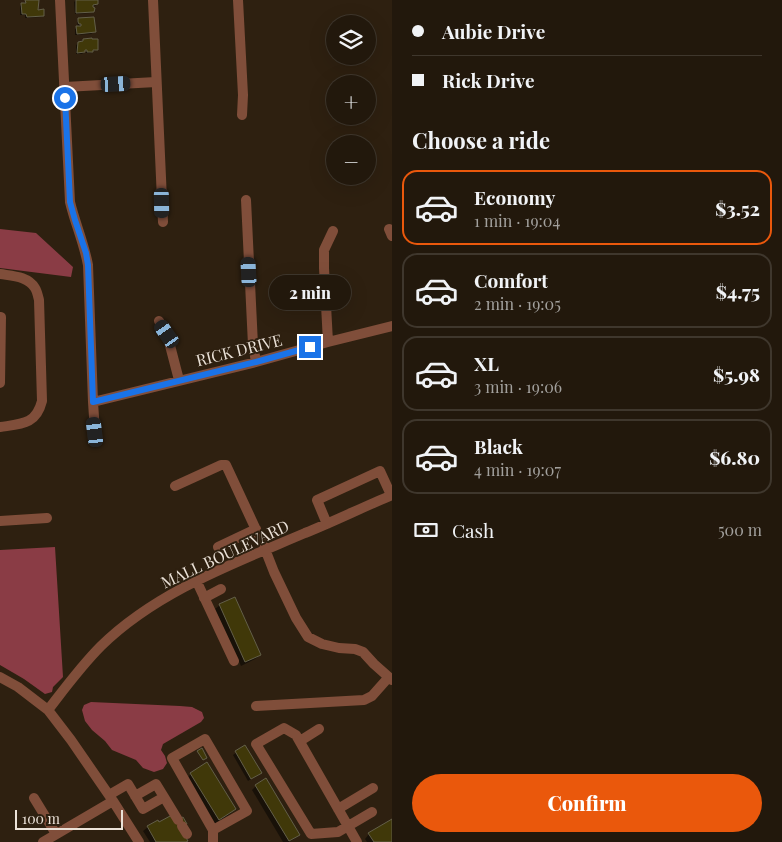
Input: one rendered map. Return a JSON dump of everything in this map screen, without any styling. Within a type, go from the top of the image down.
[{"type":"street","points":[[60,0],[70,202],[88,265],[95,432]]},
{"type":"street","points":[[153,0],[163,222]]},
{"type":"street","points":[[238,0],[242,115]]},
{"type":"street","points":[[65,87],[156,82]]},
{"type":"street","points":[[246,200],[253,345],[256,362]]},
{"type":"street","points":[[328,342],[324,250],[333,231]]},
{"type":"street","points":[[0,274],[27,280],[35,288],[39,300],[42,402],[36,416],[28,422],[0,427]]},
{"type":"street","points":[[0,383],[1,317]]},
{"type":"street","points":[[159,321],[167,334],[180,380]]},
{"type":"street","name":"RICK DRIVE","points":[[93,402],[392,326]]},
{"type":"street","points":[[175,486],[221,465],[226,465],[266,549],[274,572],[296,618],[308,637],[322,644],[356,649],[363,652],[390,679],[372,696],[364,700],[256,706]]},
{"type":"street","points":[[327,524],[317,500],[348,485],[380,471],[392,495]]},
{"type":"street","name":"MALL BOULEVARD","points":[[48,710],[79,670],[102,645],[156,604],[266,549],[392,495]]},
{"type":"street","points":[[0,521],[47,518]]},
{"type":"street","points":[[218,547],[256,530]]},
{"type":"street","points":[[197,582],[234,660]]},
{"type":"street","points":[[204,598],[222,589]]},
{"type":"street","points":[[0,677],[18,687],[48,710],[111,798],[138,842]]},
{"type":"street","points":[[357,842],[348,826],[338,809],[300,741],[296,735],[284,728],[256,744],[311,834],[337,837],[348,826],[372,812]]},
{"type":"street","points":[[300,741],[319,729]]},
{"type":"street","points":[[212,830],[247,811],[205,739],[172,758],[212,830],[213,842]]},
{"type":"street","points":[[43,842],[111,798],[128,784],[143,810],[164,797]]},
{"type":"street","points":[[135,796],[156,784],[183,827]]},
{"type":"street","points":[[338,809],[373,788]]},
{"type":"street","points":[[34,798],[56,834]]},
{"type":"shaded area","points":[[0,229],[36,233],[73,267],[71,277],[0,268]]},
{"type":"shaded area","points":[[55,547],[63,677],[53,687],[52,692],[45,694],[0,665],[0,550]]},
{"type":"shaded area","points":[[91,702],[192,707],[202,712],[204,718],[201,722],[163,744],[161,750],[167,763],[163,769],[154,772],[143,768],[136,760],[112,750],[92,730],[85,721],[82,710],[84,705]]},
{"type":"building","points":[[25,0],[39,0],[38,10],[44,9],[44,16],[27,17],[26,14],[22,14],[21,3],[26,3]]},
{"type":"building","points":[[76,0],[98,0],[98,4],[93,5],[95,8],[94,12],[76,13]]},
{"type":"building","points":[[94,17],[96,32],[77,34],[76,26],[81,26],[78,18]]},
{"type":"building","points":[[83,39],[98,39],[98,50],[87,52],[85,50],[85,52],[77,53],[78,42],[83,41]]},
{"type":"building","points":[[235,597],[261,655],[245,662],[219,604]]},
{"type":"building","points":[[245,745],[262,773],[251,779],[235,751]]},
{"type":"building","points":[[202,748],[207,758],[203,760],[197,751]]},
{"type":"building","points":[[207,762],[236,809],[219,820],[190,773]]},
{"type":"building","points":[[266,778],[300,835],[289,841],[255,785]]},
{"type":"building","points":[[172,815],[175,821],[183,817],[187,824],[180,828],[188,841],[156,842],[147,826]]},
{"type":"building","points":[[392,819],[392,842],[374,842],[368,833]]},
{"type":"route","points":[[65,98],[70,202],[88,265],[93,402],[310,347]]}]
